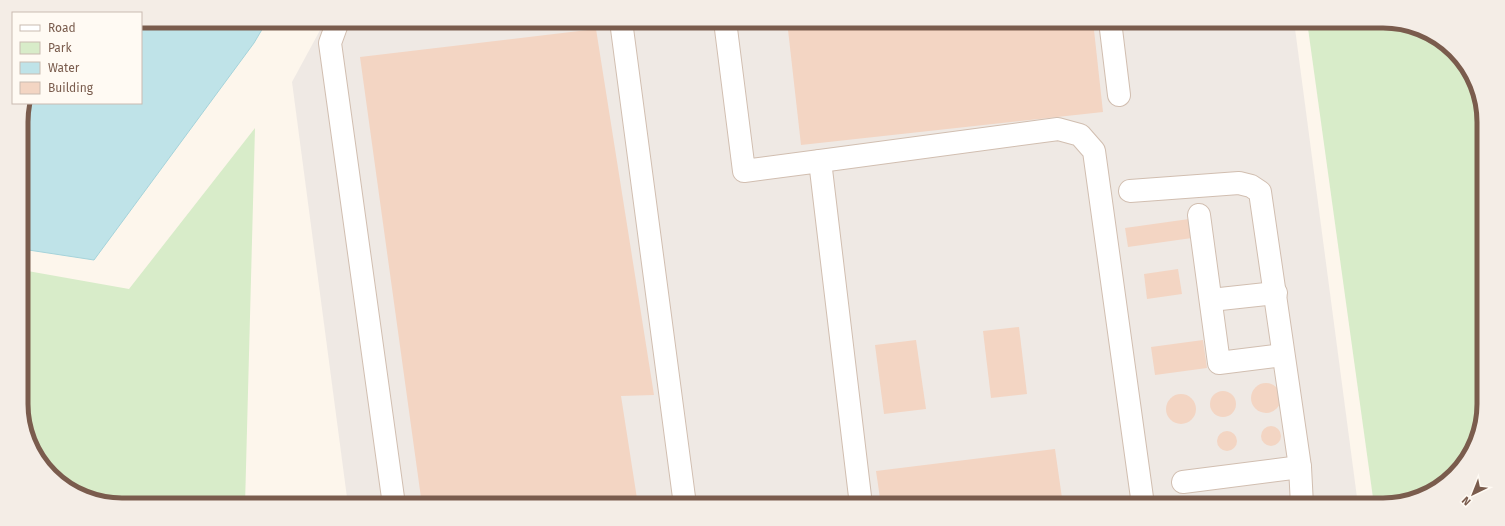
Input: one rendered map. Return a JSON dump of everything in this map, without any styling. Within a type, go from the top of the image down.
[{"type":"lane","points":[[335,28],[330,43],[393,498]]},
{"type":"lane","points":[[622,28],[684,498]]},
{"type":"lane","points":[[726,28],[744,170],[1058,129],[1080,135],[1094,150],[1142,498]]},
{"type":"lane","points":[[1111,28],[1119,94]]},
{"type":"lane","points":[[820,161],[860,498]]},
{"type":"lane","points":[[1130,191],[1239,183],[1251,186],[1260,192],[1276,293],[1283,355],[1300,467],[1302,498]]},
{"type":"lane","points":[[1199,215],[1219,363],[1283,355]]},
{"type":"lane","points":[[1211,300],[1276,293]]},
{"type":"lane","points":[[1183,482],[1300,467]]},
{"type":"shaded area","points":[[321,28],[1295,28],[1357,498],[347,498],[292,82]]},
{"type":"green space","points":[[1308,28],[1383,28],[1407,31],[1419,35],[1440,47],[1458,65],[1470,86],[1476,110],[1477,404],[1474,428],[1470,440],[1458,461],[1440,479],[1419,491],[1407,495],[1389,498],[1373,498]]},
{"type":"green space","points":[[255,128],[245,498],[122,498],[98,495],[86,491],[65,479],[47,461],[41,451],[31,428],[28,404],[28,271],[129,289]]},
{"type":"water","points":[[142,28],[263,28],[254,43],[94,260],[28,250],[28,116],[30,104],[142,104]]},
{"type":"building","points":[[788,28],[1094,28],[1103,112],[801,145]]},
{"type":"building","points":[[596,29],[654,395],[621,396],[637,498],[421,498],[360,57]]},
{"type":"building","points":[[1189,219],[1192,238],[1128,247],[1125,228]]},
{"type":"building","points":[[1178,269],[1182,294],[1147,299],[1144,274]]},
{"type":"building","points":[[1019,327],[1027,394],[991,398],[983,331]]},
{"type":"building","points":[[916,340],[926,409],[884,414],[875,345]]},
{"type":"building","points":[[1203,340],[1207,368],[1155,375],[1151,347]]},
{"type":"building","points":[[1266,383],[1277,387],[1281,398],[1277,409],[1266,413],[1255,409],[1251,398],[1255,387]]},
{"type":"building","points":[[1223,391],[1232,395],[1236,404],[1232,413],[1223,417],[1214,413],[1210,404],[1214,395]]},
{"type":"building","points":[[1181,394],[1192,398],[1196,409],[1192,420],[1181,424],[1170,420],[1166,409],[1170,398]]},
{"type":"building","points":[[1271,426],[1278,429],[1281,436],[1278,443],[1271,446],[1264,443],[1261,436],[1264,429]]},
{"type":"building","points":[[1227,431],[1234,434],[1237,441],[1234,448],[1227,451],[1220,448],[1217,441],[1220,434]]},
{"type":"building","points":[[1055,449],[1062,498],[880,498],[876,471]]}]
